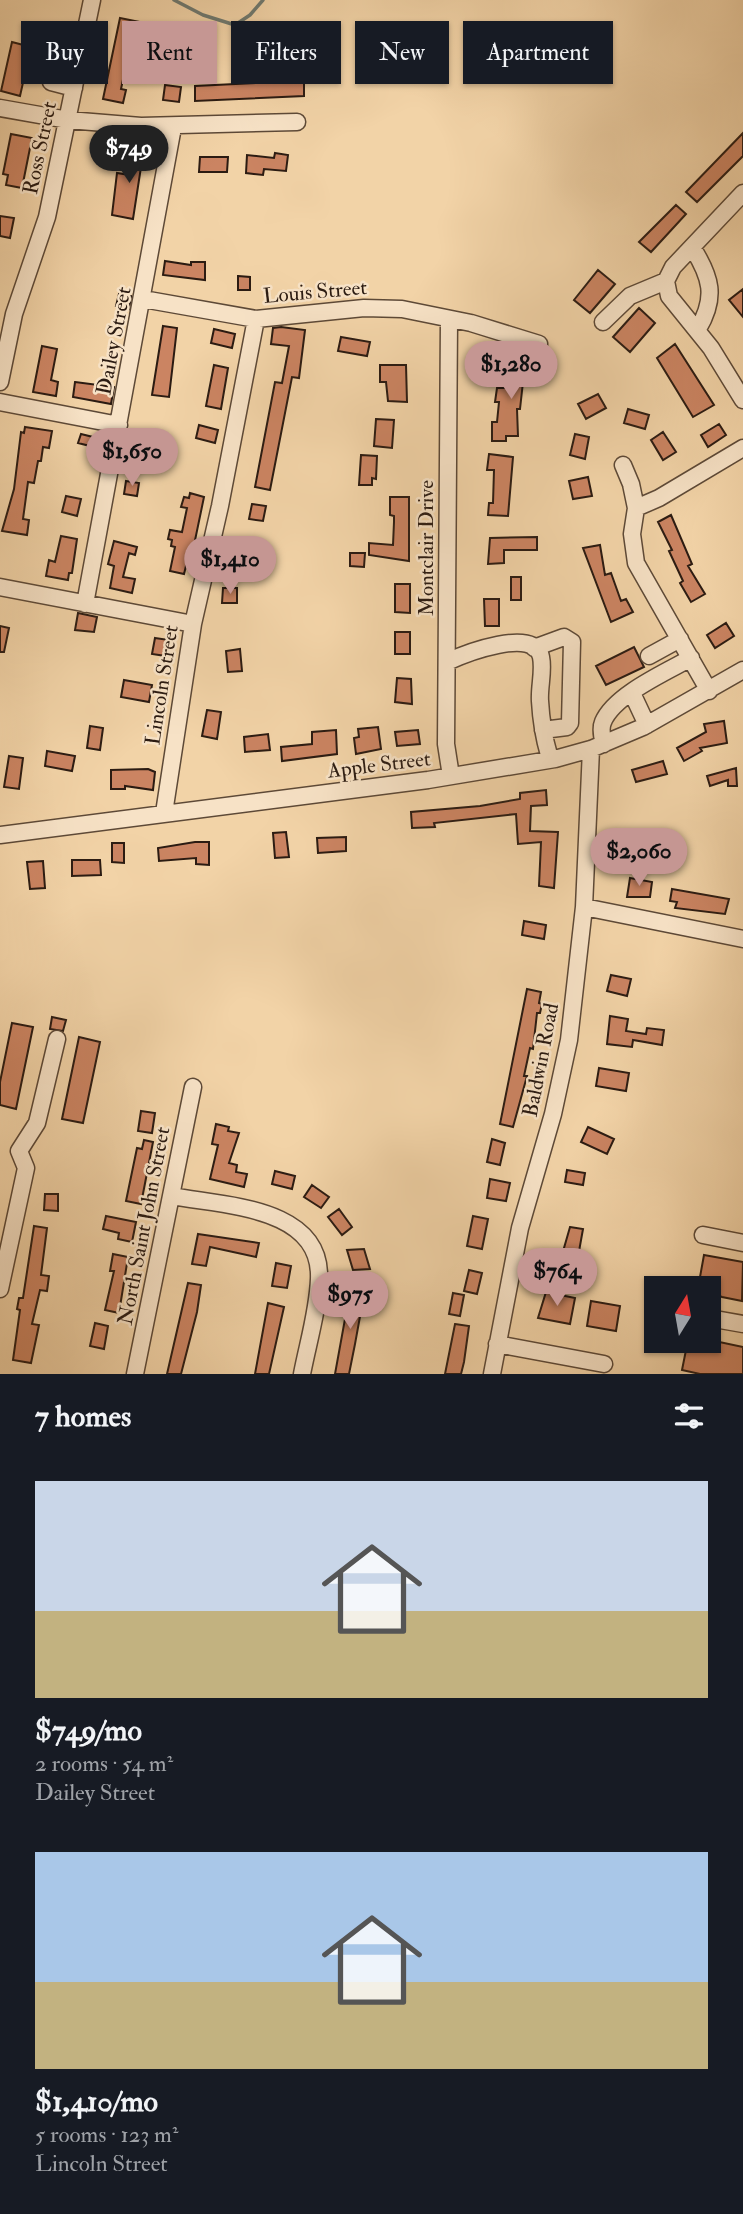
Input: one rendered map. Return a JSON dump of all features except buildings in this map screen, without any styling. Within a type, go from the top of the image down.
[{"type":"street","name":"Ross Street","points":[[88,21],[92,0]]},
{"type":"street","points":[[59,84],[74,88]]},
{"type":"street","name":"Ross Street","points":[[0,382],[14,314],[47,217],[75,84]]},
{"type":"street","points":[[0,108],[68,120],[173,127],[297,122]]},
{"type":"street","name":"Dailey Street","points":[[85,604],[144,299],[173,127]]},
{"type":"street","points":[[603,322],[630,296],[668,276],[743,193]]},
{"type":"street","points":[[692,247],[706,269],[709,285],[710,309],[698,329]]},
{"type":"street","points":[[668,276],[669,296],[698,329],[741,393]]},
{"type":"street","name":"Louis Street","points":[[144,299],[256,318],[378,308],[402,309],[539,344]]},
{"type":"street","name":"Lincoln Street","points":[[164,813],[193,624],[220,506],[256,318]]},
{"type":"street","name":"Montclair Drive","points":[[449,320],[446,744],[451,776]]},
{"type":"street","points":[[0,402],[119,425]]},
{"type":"street","points":[[636,508],[743,449]]},
{"type":"street","points":[[622,465],[631,484],[636,508],[632,534],[636,563],[709,691]]},
{"type":"street","points":[[0,587],[193,624]]},
{"type":"street","points":[[447,662],[512,642],[534,648],[564,637],[572,642],[570,723],[567,727],[543,730]]},
{"type":"street","points":[[649,656],[680,639]]},
{"type":"street","points":[[534,648],[541,657],[540,701],[543,730],[549,755],[555,759]]},
{"type":"street","name":"Baldwin Road","points":[[492,1374],[520,1228],[564,1065],[578,974],[597,746],[604,720],[632,692],[691,658]]},
{"type":"street","name":"Apple Street","points":[[0,835],[451,776],[555,759],[597,746],[647,725],[743,670]]},
{"type":"street","points":[[632,692],[647,725]]},
{"type":"street","points":[[584,907],[743,939]]},
{"type":"street","points":[[0,1289],[26,1168],[19,1150],[37,1123],[57,1039]]},
{"type":"street","name":"North Saint John Street","points":[[135,1374],[193,1087]]},
{"type":"street","points":[[172,1196],[273,1216],[296,1227],[305,1235],[317,1257],[319,1282],[302,1374]]},
{"type":"street","points":[[704,1235],[743,1243]]},
{"type":"street","points":[[721,1320],[743,1324]]},
{"type":"street","points":[[497,1344],[604,1364]]},
{"type":"waterway","points":[[174,0],[203,15],[235,25],[250,15],[263,0]]}]
